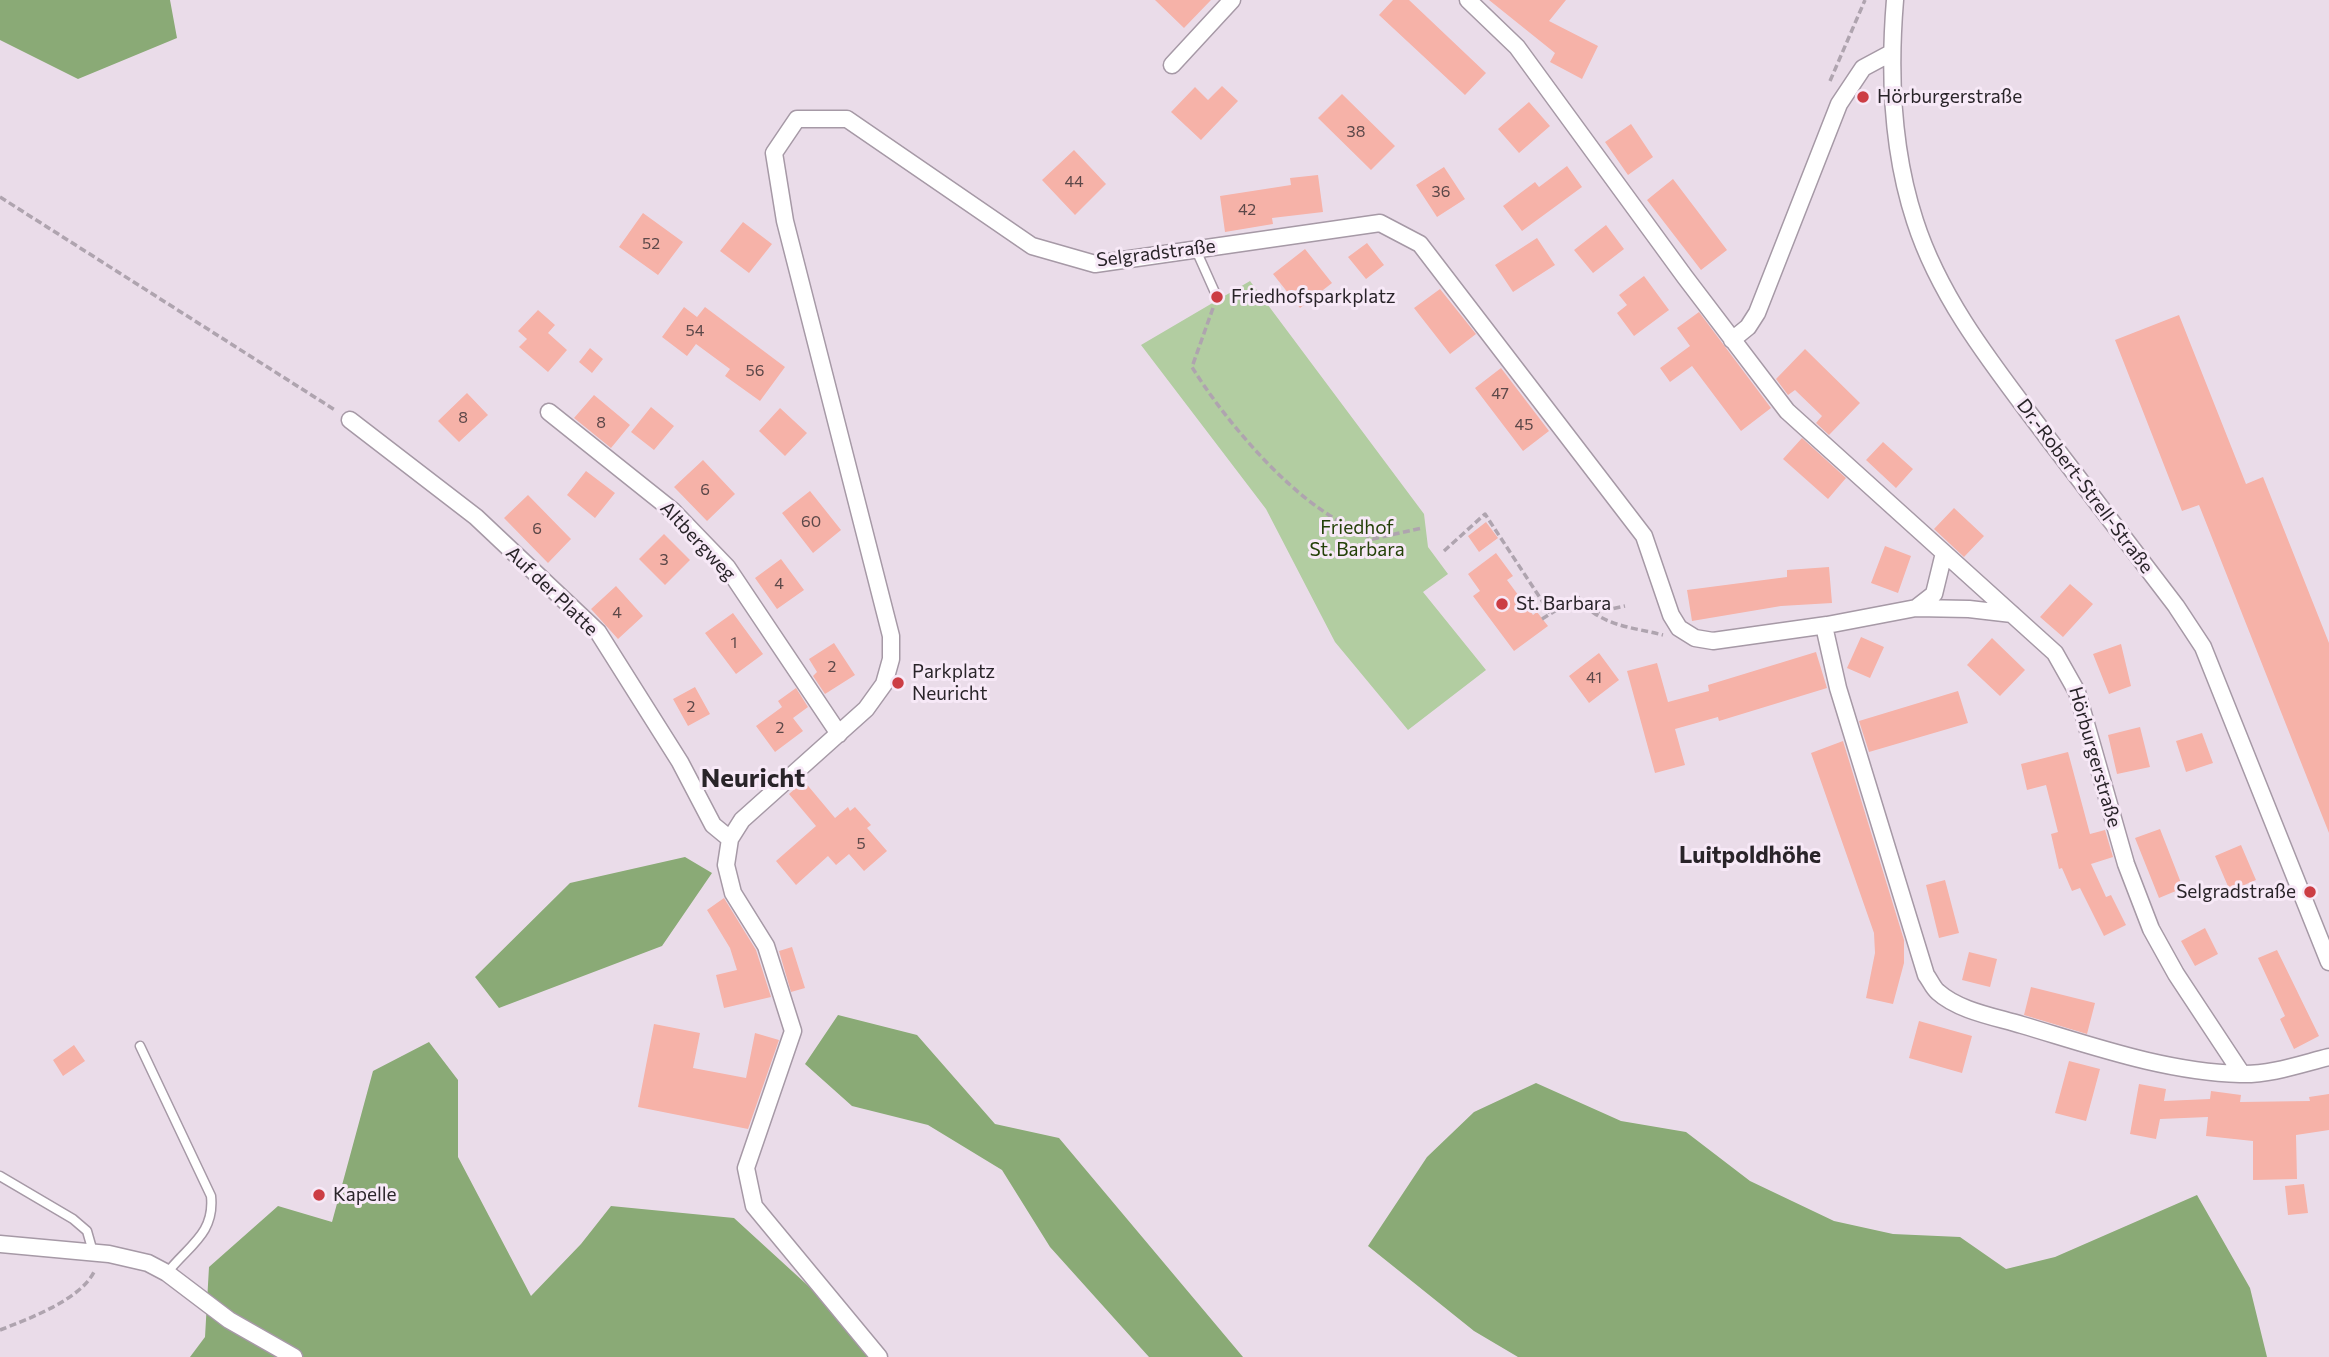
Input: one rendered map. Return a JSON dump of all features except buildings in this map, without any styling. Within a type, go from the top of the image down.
[{"type":"street","points":[[1172,65],[1232,0]]},
{"type":"street","name":"Hörburgerstraße","points":[[1468,0],[1517,47],[1787,411],[2055,653],[2077,692],[2126,864],[2151,929],[2176,974],[2242,1074]]},
{"type":"street","name":"Dr.-Robert-Strell-Straße","points":[[1895,0],[1891,53],[1899,147],[1915,220],[1938,275],[1985,356],[2176,606],[2203,647],[2329,962]]},
{"type":"street","points":[[1732,340],[1748,327],[1757,313],[1839,104],[1863,68],[1891,53]]},
{"type":"street","name":"Selgradstraße","points":[[839,734],[866,709],[884,684],[891,659],[891,636],[785,221],[774,153],[797,119],[847,119],[1032,246],[1095,264],[1380,223],[1420,244],[1644,536],[1671,615],[1679,628],[1695,638],[1713,641],[1824,626],[1916,608],[1969,608],[2012,614]]},
{"type":"street","name":"Altbergweg","points":[[549,412],[673,511],[727,567],[839,734]]},
{"type":"street","name":"Auf der Platte","points":[[350,419],[476,517],[598,632],[680,762],[713,825],[730,839]]},
{"type":"street","points":[[1916,608],[1934,594],[1944,553]]},
{"type":"street","points":[[1824,626],[1838,688],[1926,975],[1938,992],[1961,1005],[2122,1054],[2190,1069],[2242,1074],[2274,1071],[2329,1057]]},
{"type":"street","points":[[839,734],[742,820],[730,839],[726,865],[733,893],[766,946],[793,1031],[746,1168],[754,1206],[879,1357]]},
{"type":"street","points":[[0,1244],[95,1252],[148,1263],[167,1273],[229,1320],[295,1357]]},
{"type":"lane","points":[[1196,250],[1217,298]]},
{"type":"lane","points":[[140,1046],[211,1196],[213,1215],[193,1245],[167,1273]]},
{"type":"lane","points":[[0,1176],[73,1219],[87,1231],[95,1252]]},
{"type":"path","points":[[0,197],[350,419]]},
{"type":"path","points":[[1217,298],[1192,367],[1213,401],[1292,486],[1325,513],[1373,539],[1422,528]]},
{"type":"path","points":[[1444,551],[1485,514],[1550,613]]},
{"type":"path","points":[[1542,619],[1578,597],[1592,613],[1616,625],[1668,636]]},
{"type":"path","points":[[1592,613],[1625,606]]},
{"type":"path","points":[[0,1330],[36,1316],[91,1279],[95,1252]]},
{"type":"green space","points":[[0,0],[170,0],[177,38],[78,79],[0,40]]},
{"type":"green space","name":"Friedhof St. Barbara","points":[[1250,281],[1424,514],[1428,547],[1448,574],[1423,592],[1486,670],[1408,730],[1335,642],[1266,509],[1141,345]]},
{"type":"green space","points":[[685,857],[712,873],[662,946],[499,1008],[475,977],[570,883]]},
{"type":"green space","points":[[838,1015],[917,1035],[995,1124],[1059,1138],[1243,1357],[1149,1357],[1050,1247],[1002,1170],[928,1125],[852,1106],[805,1064]]},
{"type":"green space","points":[[429,1042],[458,1080],[458,1157],[531,1296],[581,1244],[611,1206],[734,1218],[886,1357],[190,1357],[205,1337],[209,1267],[278,1206],[332,1222],[373,1071]]},
{"type":"green space","points":[[1536,1083],[1621,1121],[1686,1132],[1750,1181],[1834,1221],[1893,1234],[1960,1237],[2006,1269],[2055,1257],[2197,1195],[2250,1288],[2267,1357],[1518,1357],[1474,1331],[1368,1246],[1427,1157],[1474,1112]]},
{"type":"place","name":"Hörburgerstraße","points":[[1863,97]]},
{"type":"place","name":"Friedhofsparkplatz","points":[[1217,297]]},
{"type":"place","name":"St. Barbara","points":[[1502,604]]},
{"type":"place","name":"Parkplatz Neuricht","points":[[898,683]]},
{"type":"place","name":"Selgradstraße","points":[[2310,892]]},
{"type":"place","name":"Kapelle","points":[[319,1195]]},
{"type":"district","name":"Neuricht","points":[[753,778]]},
{"type":"district","name":"Luitpoldhöhe","points":[[1750,855]]}]
